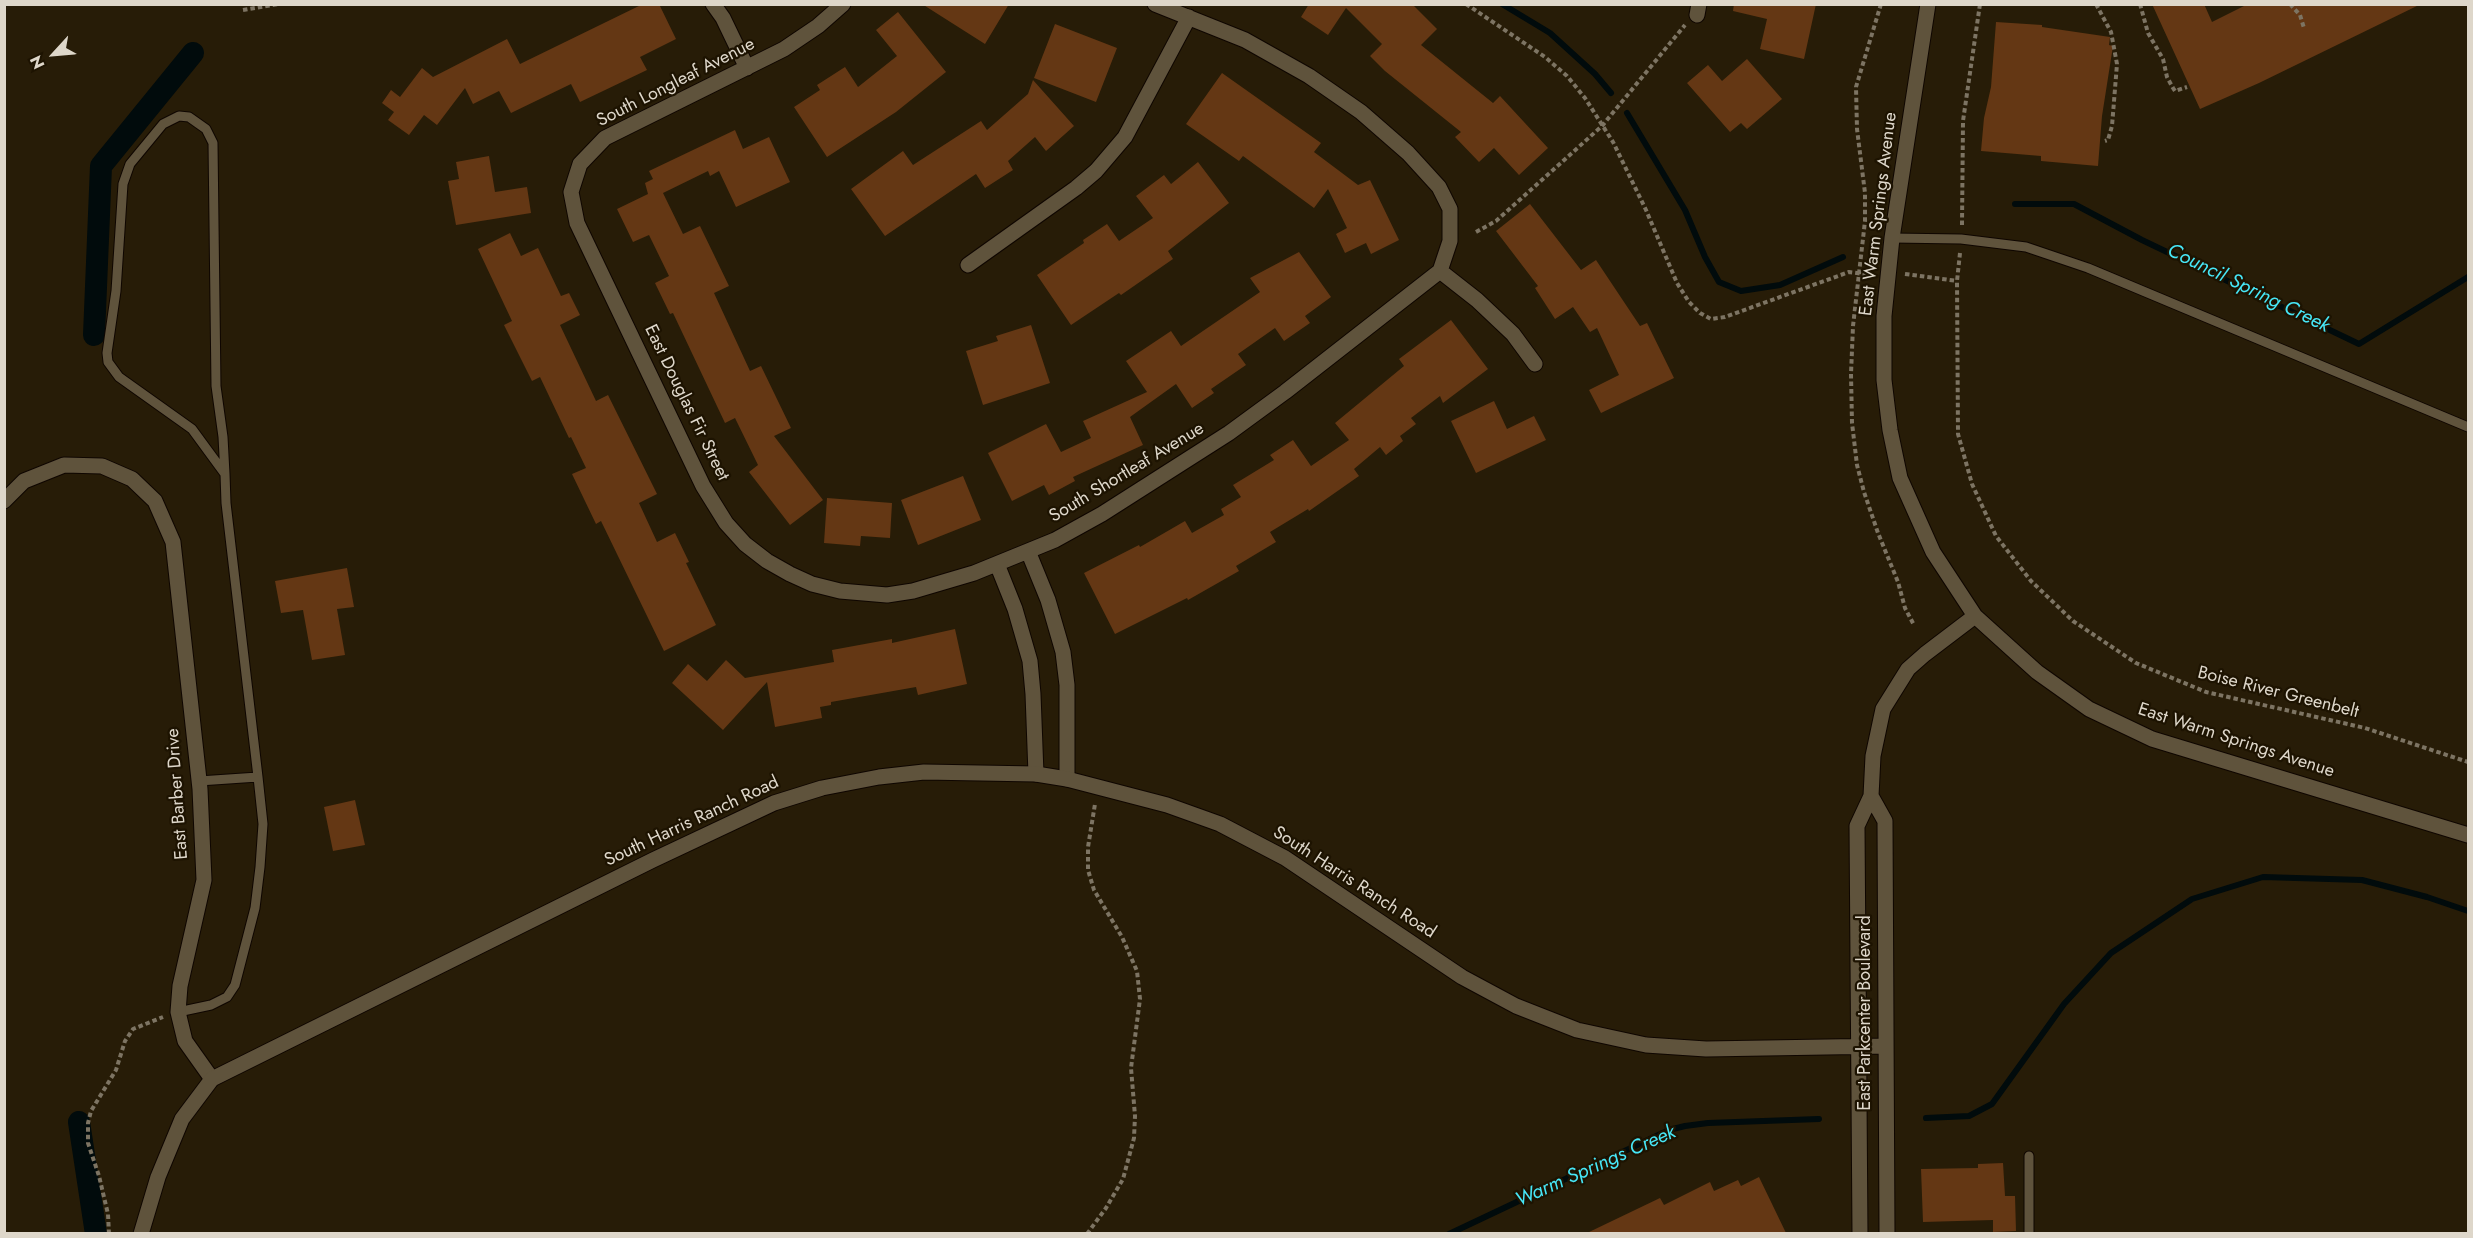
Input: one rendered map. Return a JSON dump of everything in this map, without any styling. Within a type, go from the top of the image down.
[{"type":"street","points":[[713,4],[723,18],[747,68]]},
{"type":"street","name":"South Longleaf Avenue","points":[[578,223],[571,192],[580,164],[605,138],[784,49],[818,26],[843,4]]},
{"type":"street","points":[[1155,4],[1245,40],[1309,76],[1360,112],[1408,153],[1439,187],[1450,209],[1450,240],[1440,271],[1513,334],[1534,364]]},
{"type":"street","name":"East Warm Springs Avenue","points":[[1928,4],[1892,238],[1884,316],[1884,380],[1890,430],[1900,478],[1933,552],[1975,616],[2037,672],[2089,710],[2152,739],[2469,835]]},
{"type":"street","points":[[968,265],[1076,188],[1096,171],[1125,137],[1189,17]]},
{"type":"street","name":"East Douglas Fir Street","points":[[578,223],[703,486],[726,523],[745,544],[767,561],[790,574]]},
{"type":"street","name":"South Shortleaf Avenue","points":[[790,574],[812,584],[840,591],[887,595],[913,591],[1028,552],[1102,514],[1228,433],[1286,392],[1440,271]]},
{"type":"street","name":"East Barber Drive","points":[[4,501],[24,481],[64,465],[102,466],[132,479],[155,501],[173,542],[199,781],[204,880],[180,986],[178,1012],[185,1041],[212,1079]]},
{"type":"street","points":[[1028,552],[1048,600],[1063,652],[1067,685],[1067,779]]},
{"type":"street","points":[[997,564],[1020,625],[1030,661],[1034,694],[1036,774]]},
{"type":"street","name":"East Parkcenter Boulevard","points":[[1860,1233],[1857,826],[1871,796],[1873,756],[1883,709],[1908,669],[1975,616]]},
{"type":"street","name":"South Harris Ranch Road","points":[[212,1079],[774,802],[822,788],[879,777],[924,772],[1036,774],[1067,779],[1167,805],[1220,824],[1285,858],[1462,977],[1516,1006],[1577,1030],[1646,1045],[1706,1049],[1886,1046]]},
{"type":"street","name":"East Parkcenter Boulevard","points":[[1871,796],[1885,821],[1887,1233]]},
{"type":"street","points":[[141,1233],[158,1177],[182,1119],[212,1079]]},
{"type":"lane","points":[[178,1012],[211,1005],[227,998],[235,986],[255,908],[262,824],[252,717],[243,660],[215,352],[213,143],[206,129],[189,117],[179,116],[163,124],[130,164],[123,184],[116,291],[109,333],[108,362],[120,377],[192,429],[225,474]]},
{"type":"lane","points":[[1892,238],[1961,239],[2026,247],[2088,268],[2469,427]]},
{"type":"lane","points":[[199,781],[258,777]]},
{"type":"lane","points":[[2029,1156],[2029,1233]]},
{"type":"path","points":[[243,10],[278,4]]},
{"type":"path","points":[[1466,4],[1545,57],[1567,76],[1602,126],[1646,210],[1677,283],[1689,302],[1700,313],[1711,319],[1725,317],[1849,272],[1873,275]]},
{"type":"path","name":"Boise River Greenbelt","points":[[1980,4],[1963,121],[1964,181],[1958,281],[1958,434],[1972,484],[1996,536],[2031,581],[2073,621],[2136,663],[2206,692],[2365,728],[2469,762]]},
{"type":"path","points":[[2096,4],[2111,32],[2117,64],[2112,126],[2108,140],[2105,141]]},
{"type":"path","points":[[2140,4],[2148,33],[2163,59],[2175,91],[2187,87]]},
{"type":"path","points":[[2290,4],[2300,15],[2304,28]]},
{"type":"path","points":[[1476,232],[1496,221],[1602,126],[1698,10]]},
{"type":"path","points":[[1919,275],[1958,281]]},
{"type":"path","points":[[1087,1233],[1106,1208],[1123,1179],[1134,1138],[1136,1116],[1131,1068],[1140,999],[1137,971],[1122,937],[1094,890],[1088,870],[1088,847],[1099,786]]},
{"type":"path","points":[[109,1233],[108,1214],[88,1143],[88,1123],[91,1111],[116,1070],[125,1041],[133,1029],[178,1012]]},
{"type":"building","points":[[643,4],[659,4],[676,39],[640,57],[647,70],[580,102],[571,84],[511,113],[499,91],[473,104],[465,88],[437,125],[424,115],[409,135],[388,120],[394,112],[382,103],[391,90],[400,97],[422,68],[433,77],[507,39],[520,64]]},
{"type":"building","points":[[922,4],[1009,4],[985,44]]},
{"type":"building","points":[[1309,4],[1412,4],[1437,29],[1421,45],[1493,103],[1500,96],[1548,148],[1519,175],[1494,148],[1479,162],[1455,137],[1461,132],[1385,71],[1370,56],[1382,44],[1346,8],[1328,35],[1301,17]]},
{"type":"building","points":[[1734,4],[1816,4],[1804,59],[1760,49],[1767,19],[1733,11]]},
{"type":"building","points":[[2152,4],[2204,4],[2212,22],[2248,4],[2421,4],[2259,83],[2200,109]]},
{"type":"building","points":[[898,12],[946,72],[896,112],[827,157],[794,107],[820,90],[817,85],[845,67],[858,87],[897,56],[876,30]]},
{"type":"building","points":[[1996,22],[2042,25],[2042,27],[2110,37],[2109,45],[2113,46],[2102,116],[2098,166],[2041,161],[2041,156],[1981,151],[1984,118],[1991,87]]},
{"type":"building","points":[[1055,24],[1117,48],[1096,102],[1034,78]]},
{"type":"building","points":[[1747,59],[1782,99],[1747,129],[1741,123],[1730,132],[1687,83],[1708,65],[1722,81]]},
{"type":"building","points":[[1222,73],[1321,143],[1314,152],[1358,185],[1370,180],[1399,240],[1371,254],[1366,243],[1345,253],[1336,234],[1347,228],[1328,189],[1314,208],[1243,156],[1239,161],[1186,124]]},
{"type":"building","points":[[1033,80],[1074,126],[1046,151],[1035,137],[1008,161],[1013,170],[985,188],[976,174],[885,236],[851,189],[903,151],[913,165],[981,121],[987,130],[1028,94]]},
{"type":"building","points":[[735,130],[743,149],[769,137],[790,182],[736,207],[719,171],[710,176],[708,171],[663,193],[683,234],[700,226],[729,286],[714,293],[750,371],[761,366],[791,428],[774,436],[823,500],[790,525],[749,472],[758,465],[735,418],[725,423],[673,313],[670,314],[655,283],[669,276],[649,235],[633,242],[617,209],[648,194],[645,183],[653,179],[649,171]]},
{"type":"building","points":[[489,156],[495,192],[527,187],[531,213],[456,225],[448,181],[459,179],[456,162]]},
{"type":"building","points":[[1198,162],[1229,203],[1168,251],[1173,259],[1121,295],[1119,293],[1071,325],[1037,275],[1084,243],[1083,240],[1107,224],[1119,241],[1153,218],[1136,196],[1164,175],[1171,184]]},
{"type":"building","points":[[1530,204],[1581,270],[1596,260],[1640,326],[1647,323],[1674,378],[1601,413],[1589,390],[1619,375],[1597,328],[1590,332],[1573,307],[1555,319],[1535,288],[1538,286],[1496,231]]},
{"type":"building","points":[[510,233],[521,256],[538,248],[561,296],[569,293],[580,315],[560,325],[596,401],[608,395],[657,494],[639,503],[657,542],[675,533],[689,562],[686,563],[716,625],[664,651],[601,521],[596,524],[572,474],[586,468],[571,437],[569,438],[540,377],[532,381],[504,325],[512,321],[478,249]]},
{"type":"building","points":[[1299,252],[1331,297],[1305,316],[1310,323],[1284,341],[1275,328],[1238,354],[1246,365],[1211,389],[1214,393],[1192,408],[1176,384],[1130,417],[1143,445],[1073,477],[1075,481],[1049,495],[1044,485],[1012,501],[988,453],[1046,424],[1061,452],[1091,438],[1083,421],[1147,392],[1126,361],[1171,331],[1181,346],[1260,292],[1250,278]]},
{"type":"building","points":[[1451,320],[1488,369],[1443,403],[1440,396],[1411,418],[1416,424],[1400,436],[1403,441],[1386,455],[1380,447],[1354,469],[1359,476],[1309,511],[1308,509],[1270,532],[1276,542],[1236,566],[1239,571],[1188,600],[1187,598],[1115,634],[1084,573],[1139,545],[1140,547],[1185,521],[1192,533],[1224,515],[1221,509],[1241,497],[1233,485],[1274,460],[1270,455],[1293,440],[1311,466],[1349,440],[1335,423],[1404,366],[1399,359]]},
{"type":"building","points":[[1031,325],[1050,383],[983,405],[966,351],[998,341],[996,336]]},
{"type":"building","points":[[1494,401],[1507,429],[1534,416],[1546,440],[1476,473],[1451,421]]},
{"type":"building","points":[[963,476],[981,520],[918,545],[901,500]]},
{"type":"building","points":[[827,498],[892,503],[890,538],[861,536],[860,546],[824,543]]},
{"type":"building","points":[[347,568],[354,607],[337,609],[345,655],[312,660],[303,610],[281,613],[275,581]]},
{"type":"building","points":[[955,629],[967,684],[918,695],[916,687],[831,702],[831,705],[820,707],[822,718],[775,727],[767,682],[723,730],[672,683],[688,664],[707,681],[726,660],[745,678],[834,662],[832,650],[892,639],[892,643]]},
{"type":"building","points":[[355,800],[365,845],[333,851],[324,807]]},
{"type":"building","points":[[2003,1163],[2005,1196],[2015,1196],[2016,1231],[1993,1232],[1993,1220],[1923,1222],[1921,1169],[1978,1168],[1978,1164]]},
{"type":"building","points":[[1759,1177],[1786,1233],[1587,1233],[1660,1198],[1664,1205],[1710,1182],[1714,1191],[1738,1180],[1741,1186]]},
{"type":"waterway","name":"Council Spring Creek","points":[[1502,4],[1550,33],[1595,74],[1611,93]]},
{"type":"waterway","points":[[94,335],[101,166],[193,53]]},
{"type":"waterway","name":"Council Spring Creek","points":[[1627,113],[1685,210],[1705,257],[1719,282],[1741,291],[1780,285],[1843,257]]},
{"type":"waterway","name":"Council Spring Creek","points":[[2015,204],[2074,204],[2142,240],[2359,344],[2468,277]]},
{"type":"waterway","points":[[1926,1118],[1969,1116],[1992,1104],[2064,1004],[2111,953],[2192,899],[2263,877],[2362,880],[2427,897],[2468,911]]},
{"type":"waterway","name":"Warm Springs Creek","points":[[1449,1234],[1669,1130],[1708,1123],[1819,1119]]},
{"type":"waterway","points":[[79,1122],[96,1234]]}]
